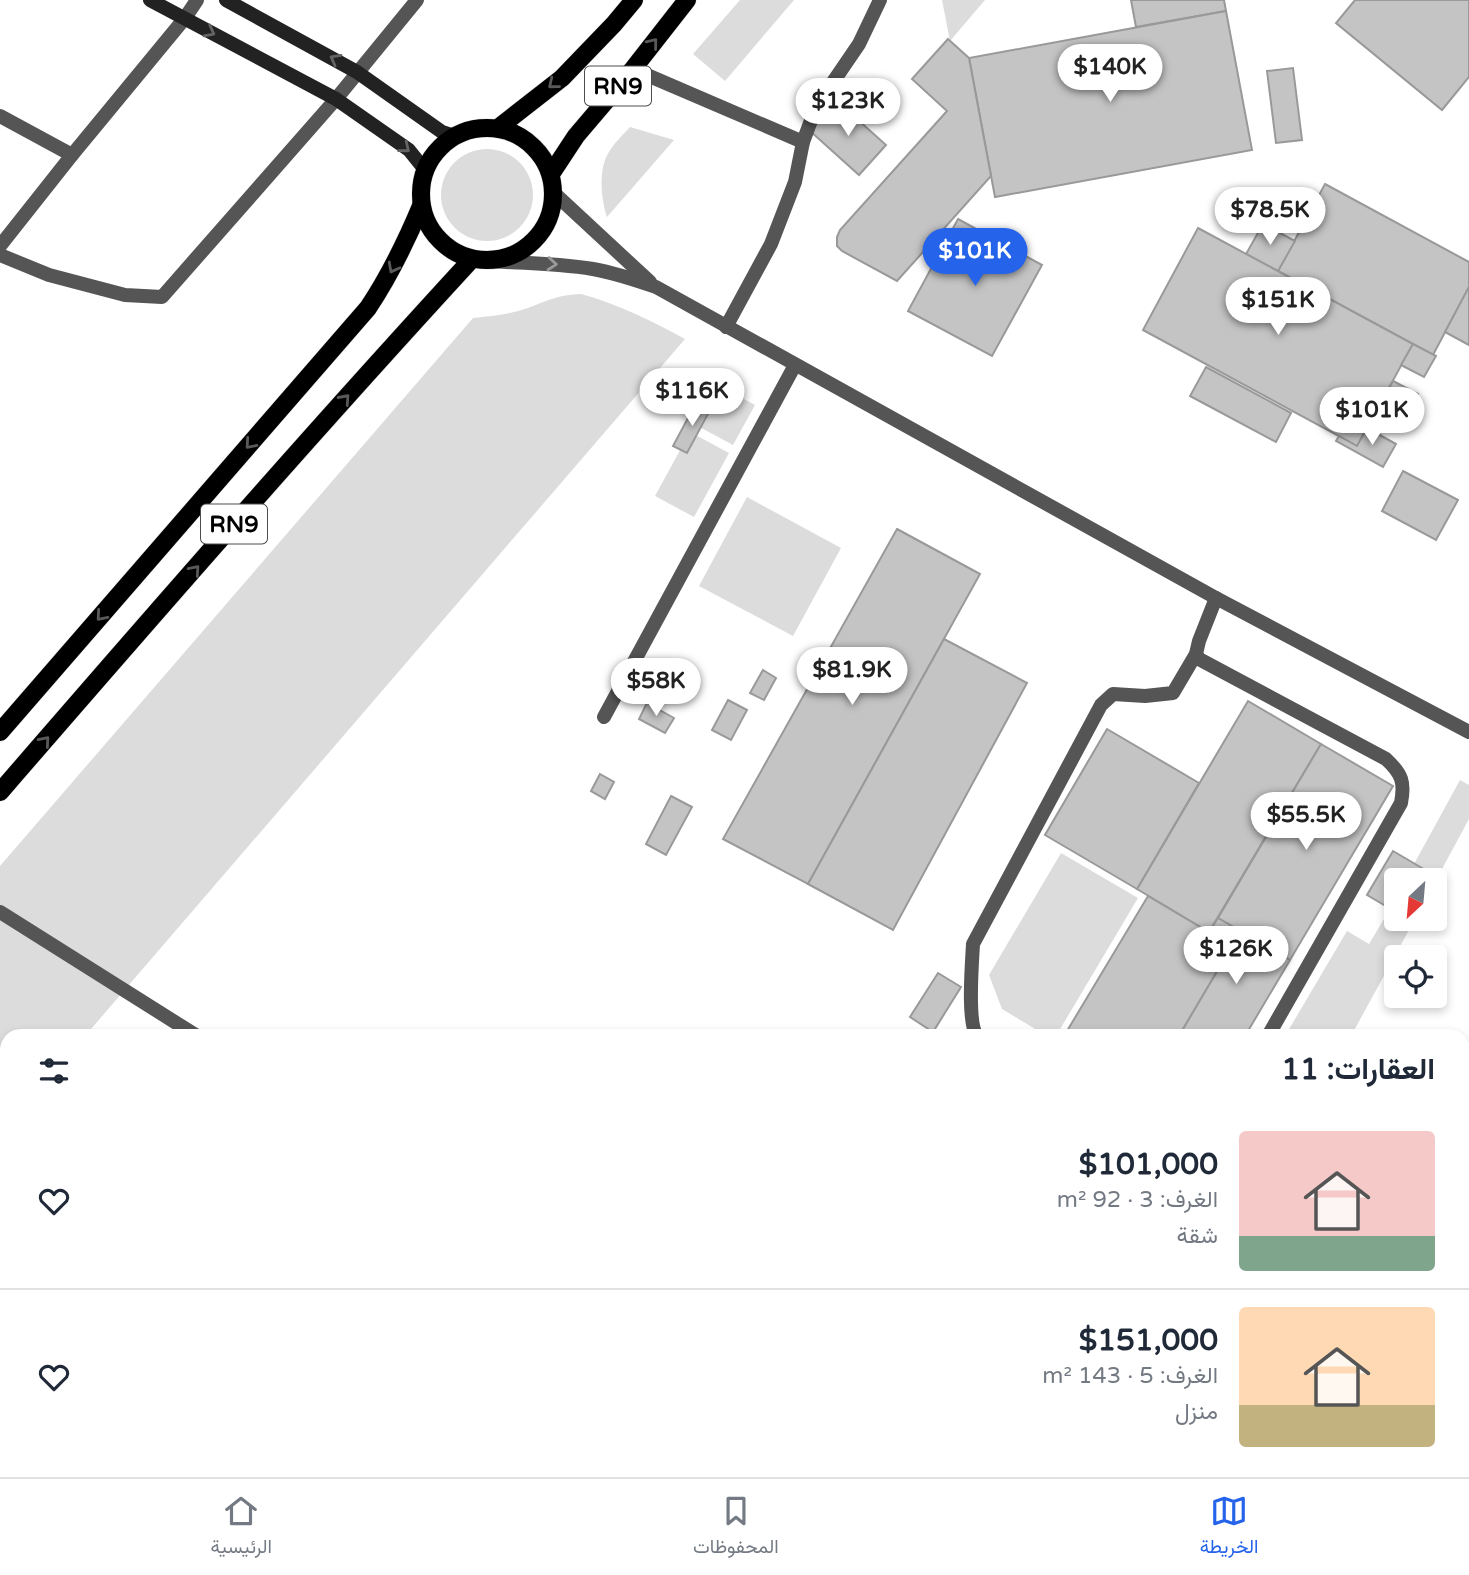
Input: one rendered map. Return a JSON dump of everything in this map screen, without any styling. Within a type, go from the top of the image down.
[{"type":"main road","points":[[150,0],[336,99],[409,150],[425,170],[436,151],[454,136],[475,128],[498,128],[521,136],[539,153],[551,174],[554,193],[551,215],[541,234],[525,249],[506,258],[478,260],[454,251],[439,240],[427,224],[421,206]]},
{"type":"main road","points":[[226,0],[357,72],[442,132],[454,136]]},
{"type":"main road","name":"RN9","points":[[498,128],[562,78],[634,0]]},
{"type":"main road","name":"RN9","points":[[551,174],[576,136],[688,0]]},
{"type":"main road","name":"RN9","points":[[0,732],[368,308],[388,278],[421,206],[425,170]]},
{"type":"main road","name":"RN9","points":[[0,792],[314,434],[478,260]]},
{"type":"street","points":[[0,246],[197,0]]},
{"type":"street","points":[[0,256],[49,275],[125,295],[162,297],[336,99],[417,0]]},
{"type":"street","points":[[726,327],[771,244],[795,182],[803,142],[816,107],[859,44],[880,0]]},
{"type":"street","points":[[633,69],[803,142]]},
{"type":"street","points":[[0,116],[72,155]]},
{"type":"street","points":[[554,193],[656,288]]},
{"type":"street","points":[[478,260],[551,264],[594,270],[626,277],[656,288],[1216,598],[1469,732]]},
{"type":"street","points":[[604,717],[795,365]]},
{"type":"street","points":[[973,1029],[973,944],[1101,705],[1113,694],[1145,696],[1173,693],[1196,654],[1216,598]]},
{"type":"street","points":[[1196,654],[1199,659],[1386,759],[1397,769],[1403,781],[1401,803],[1272,1029]]},
{"type":"street","points":[[0,912],[186,1029]]},
{"type":"shaded area","points":[[740,0],[794,0],[725,81],[693,54]]},
{"type":"shaded area","points":[[942,0],[985,0],[950,41]]},
{"type":"shaded area","points":[[630,127],[674,140],[607,217],[602,193],[603,166],[611,149]]},
{"type":"shaded area","points":[[487,149],[505,152],[520,162],[530,177],[533,195],[530,213],[520,228],[505,238],[487,241],[469,238],[454,228],[444,213],[441,195],[444,177],[454,162],[469,152]]},
{"type":"shaded area","points":[[581,294],[608,303],[685,339],[91,1029],[0,1029],[0,866],[473,318],[515,312],[560,297]]},
{"type":"shaded area","points":[[716,384],[755,405],[733,445],[694,424]]},
{"type":"shaded area","points":[[690,432],[729,453],[694,517],[655,496]]},
{"type":"shaded area","points":[[747,497],[841,548],[793,636],[699,586]]},
{"type":"shaded area","points":[[1460,780],[1469,785],[1469,819],[1443,868],[1422,868],[1414,864]]},
{"type":"shaded area","points":[[1061,853],[1138,898],[1060,1029],[1035,1029],[1002,1009],[989,975]]},
{"type":"shaded area","points":[[1384,919],[1384,931],[1408,931],[1401,945],[1384,945],[1384,976],[1355,1029],[1289,1029],[1347,931],[1369,944]]},
{"type":"building","points":[[1131,0],[1224,0],[1226,11],[1136,27]]},
{"type":"building","points":[[1355,0],[1469,0],[1469,77],[1442,110],[1336,23]]},
{"type":"building","points":[[1226,11],[1252,150],[995,197],[969,58]]},
{"type":"building","points":[[948,39],[969,58],[991,176],[897,281],[842,251],[837,246],[837,237],[840,230],[947,111],[912,79]]},
{"type":"building","points":[[1293,68],[1302,140],[1276,143],[1267,71]]},
{"type":"building","points":[[837,101],[886,145],[859,175],[810,131]]},
{"type":"building","points":[[1325,184],[1469,262],[1469,287],[1433,355],[1278,271]]},
{"type":"building","points":[[958,219],[1042,265],[992,356],[908,311]]},
{"type":"building","points":[[1263,224],[1295,241],[1278,271],[1246,254]]},
{"type":"building","points":[[1198,228],[1413,344],[1357,446],[1143,330]]},
{"type":"building","points":[[1469,287],[1469,345],[1445,332]]},
{"type":"building","points":[[1413,344],[1436,356],[1424,377],[1401,365]]},
{"type":"building","points":[[1206,367],[1291,413],[1276,442],[1190,396]]},
{"type":"building","points":[[1393,381],[1418,394],[1406,417],[1381,403]]},
{"type":"building","points":[[696,403],[710,410],[687,453],[673,446]]},
{"type":"building","points":[[1367,428],[1396,444],[1383,467],[1336,441],[1339,436],[1357,446]]},
{"type":"building","points":[[1403,471],[1458,500],[1436,540],[1382,511]]},
{"type":"building","points":[[897,529],[980,574],[808,884],[723,839]]},
{"type":"building","points":[[944,639],[1027,683],[893,930],[808,884]]},
{"type":"building","points":[[763,670],[776,678],[764,700],[750,693]]},
{"type":"building","points":[[728,700],[747,710],[731,740],[712,730]]},
{"type":"building","points":[[1248,701],[1321,744],[1209,932],[1137,889]]},
{"type":"building","points":[[647,703],[674,718],[665,733],[639,719]]},
{"type":"building","points":[[1107,729],[1199,783],[1137,889],[1045,835]]},
{"type":"building","points":[[1321,744],[1393,786],[1290,960],[1218,918]]},
{"type":"building","points":[[600,774],[614,782],[605,799],[591,791]]},
{"type":"building","points":[[671,796],[692,807],[666,855],[646,844]]},
{"type":"building","points":[[1393,851],[1422,868],[1384,868],[1384,905],[1367,895]]},
{"type":"building","points":[[1148,896],[1232,946],[1183,1029],[1068,1029]]},
{"type":"building","points":[[1218,918],[1290,960],[1249,1029],[1183,1029],[1232,946],[1209,932]]},
{"type":"building","points":[[938,973],[961,987],[935,1029],[928,1029],[910,1017]]}]
